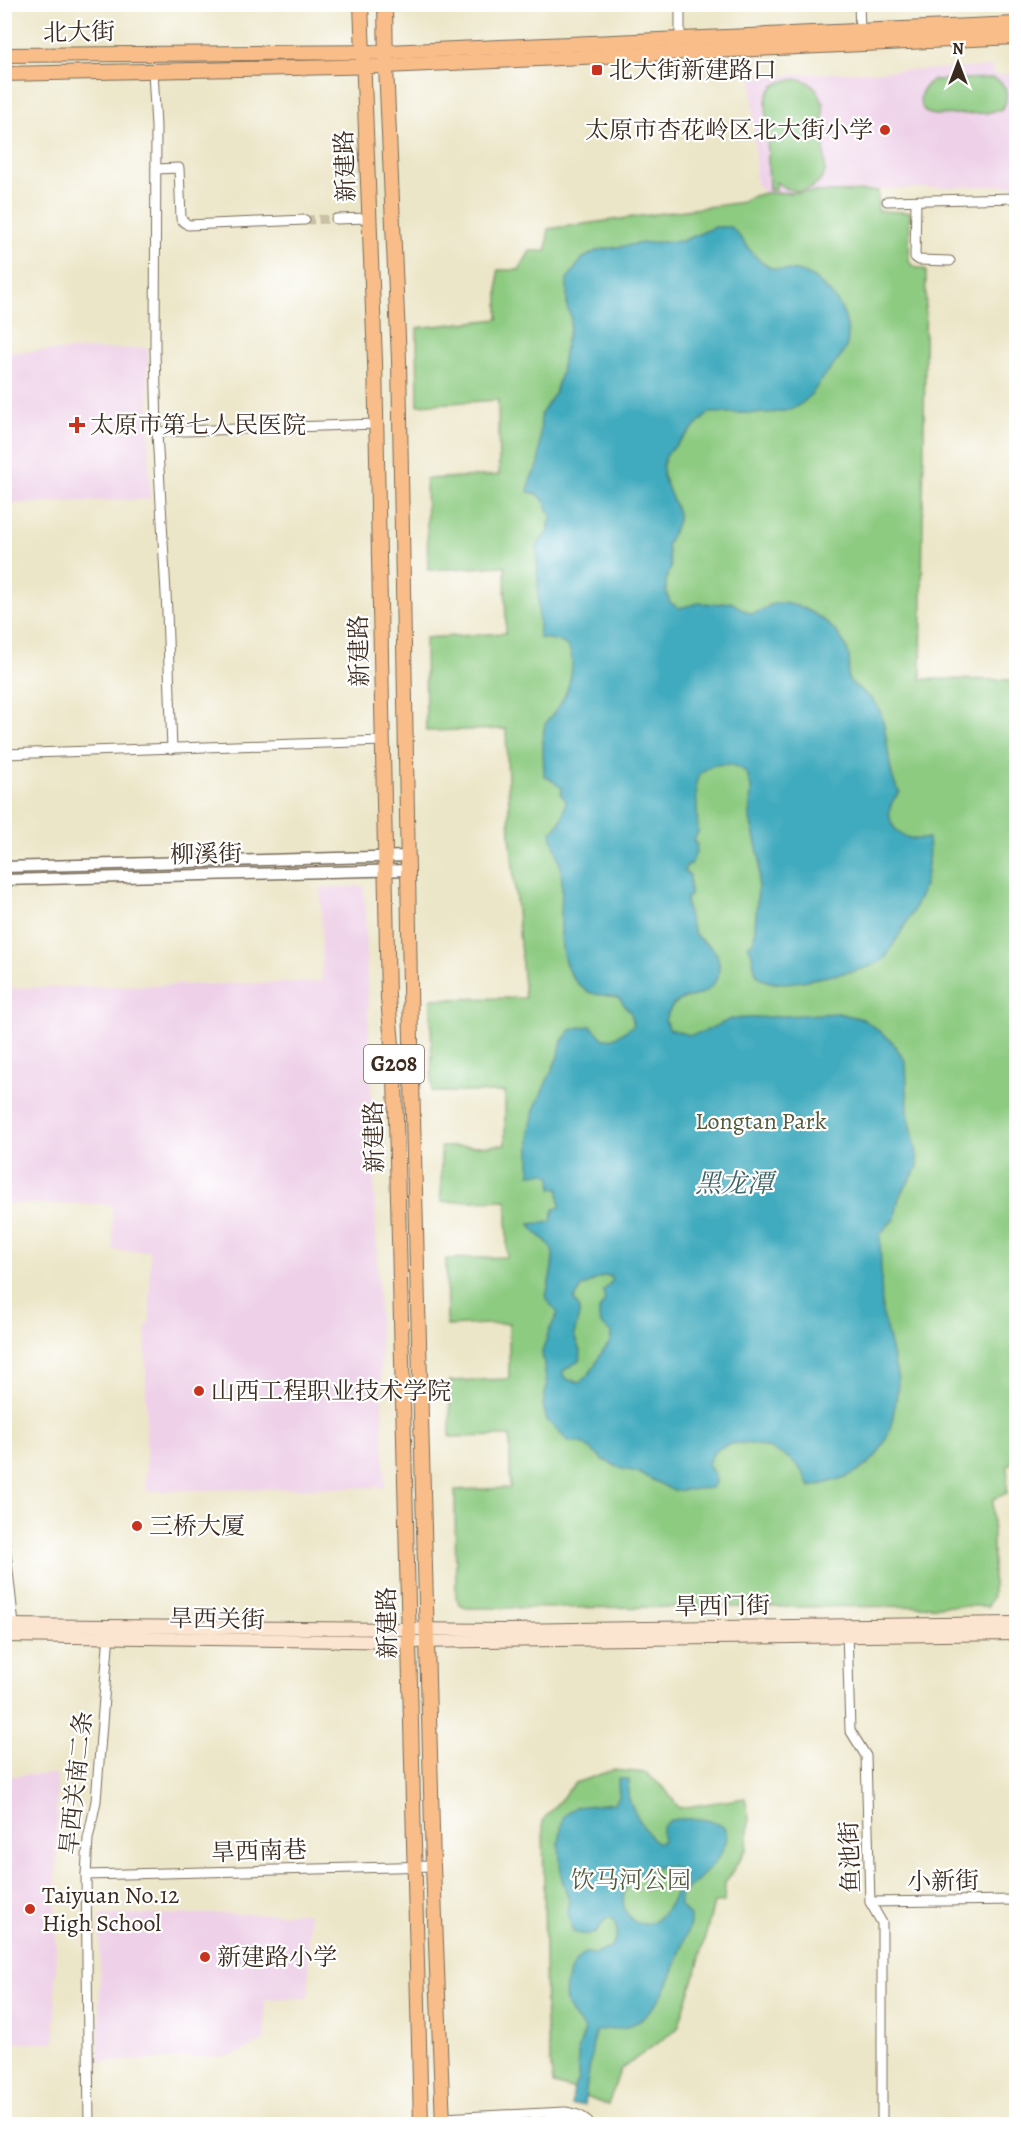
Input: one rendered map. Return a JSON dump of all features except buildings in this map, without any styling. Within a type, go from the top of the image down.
[{"type":"main road","name":"新建路","points":[[361,4],[376,424],[388,998],[395,1079],[421,2124]]},
{"type":"main road","name":"新建路","points":[[385,4],[399,360],[411,1042],[433,1866],[443,2122]]},
{"type":"main road","name":"北大街","points":[[4,74],[363,66],[386,59],[680,38],[1017,24]]},
{"type":"main road","points":[[386,59],[1017,37]]},
{"type":"main road","name":"北大街","points":[[4,55],[363,51],[386,59]]},
{"type":"main road","name":"旱西门街","points":[[847,1631],[1017,1623]]},
{"type":"main road","name":"旱西关街","points":[[9,1625],[109,1633]]},
{"type":"main road","name":"旱西门街","points":[[428,1636],[847,1631],[1017,1634]]},
{"type":"main road","name":"旱西关街","points":[[4,1636],[109,1633],[428,1636]]},
{"type":"street","points":[[680,4],[680,38]]},
{"type":"street","points":[[859,4],[860,30]]},
{"type":"street","points":[[153,70],[156,127],[157,432],[172,749]]},
{"type":"street","points":[[156,169],[179,168],[181,219],[188,225],[305,220]]},
{"type":"street","points":[[887,201],[1017,198]]},
{"type":"street","points":[[916,201],[915,256],[919,260],[950,261]]},
{"type":"street","points":[[336,219],[369,218]]},
{"type":"street","points":[[157,432],[376,424]]},
{"type":"street","points":[[4,754],[383,741]]},
{"type":"street","name":"柳溪街","points":[[4,867],[409,856]]},
{"type":"street","name":"柳溪街","points":[[4,880],[409,870]]},
{"type":"street","points":[[4,1535],[9,1625]]},
{"type":"street","name":"鱼池街","points":[[847,1631],[850,1730],[866,1756],[870,1902],[882,1923],[882,2124]]},
{"type":"street","name":"旱西关南二条","points":[[89,2124],[86,1875],[88,1839],[96,1801],[109,1633]]},
{"type":"street","name":"旱西南巷","points":[[86,1875],[433,1866]]},
{"type":"street","name":"小新街","points":[[870,1902],[1017,1899]]},
{"type":"street","points":[[443,2122],[569,2115],[584,2122]]},
{"type":"shaded area","name":"太原市杏花岭区北大街小学","points":[[992,67],[993,75],[1016,74],[1016,185],[765,193],[756,184],[752,76]]},
{"type":"shaded area","name":"太原市第七人民医院","points":[[148,348],[150,499],[5,504],[5,352]]},
{"type":"shaded area","points":[[364,886],[385,1487],[146,1491],[146,1325],[150,1324],[150,1251],[113,1250],[112,1204],[6,1204],[7,988],[322,982],[321,888]]},
{"type":"shaded area","name":"Taiyuan No.12 High School","points":[[57,1774],[55,2043],[5,2043],[5,1776]]},
{"type":"shaded area","name":"新建路小学","points":[[309,1913],[309,1998],[265,1999],[265,2040],[232,2056],[99,2062],[100,1915]]},
{"type":"green space","points":[[992,78],[1001,82],[1006,90],[1006,100],[1002,109],[986,113],[934,115],[927,113],[921,105],[922,91],[933,80]]},
{"type":"green space","points":[[799,79],[815,87],[823,104],[825,172],[816,184],[804,190],[789,189],[776,182],[776,190],[769,190],[766,101],[770,91],[777,84]]},
{"type":"green space","name":"Longtan Park","points":[[878,191],[878,211],[910,212],[909,262],[915,267],[926,270],[921,679],[1016,680],[1016,1455],[1008,1467],[1007,1493],[993,1499],[993,1595],[988,1606],[467,1608],[460,1604],[456,1597],[455,1490],[510,1488],[510,1436],[450,1437],[450,1381],[509,1379],[509,1323],[447,1326],[446,1259],[507,1257],[507,1200],[441,1202],[441,1147],[505,1145],[505,1092],[432,1092],[431,999],[525,998],[510,835],[506,729],[426,731],[425,638],[506,633],[505,566],[428,570],[426,479],[499,475],[498,400],[418,405],[417,328],[498,319],[498,270],[519,270],[530,251],[547,251],[548,229],[743,202],[750,197],[765,193]]},
{"type":"green space","name":"饮马河公园","points":[[613,1770],[646,1773],[665,1789],[679,1808],[745,1798],[749,1818],[747,1848],[725,1883],[724,1902],[714,1903],[678,2028],[620,2070],[608,2105],[590,2099],[572,2089],[553,2084],[546,2024],[543,1820],[575,1783]]},
{"type":"water","name":"黑龙潭","points":[[715,227],[731,227],[757,258],[769,267],[805,273],[820,283],[839,304],[847,326],[848,341],[836,363],[811,394],[796,407],[776,412],[709,413],[667,454],[663,465],[663,476],[678,513],[678,521],[667,545],[671,567],[666,581],[666,591],[670,602],[679,608],[699,603],[731,602],[751,614],[777,603],[788,604],[810,612],[831,627],[846,646],[850,662],[848,679],[873,700],[879,709],[885,730],[892,776],[900,792],[890,810],[893,826],[907,837],[928,838],[928,867],[922,892],[884,959],[871,966],[844,973],[791,982],[770,982],[756,973],[748,946],[754,941],[760,860],[750,819],[751,787],[747,774],[734,766],[718,765],[704,770],[696,783],[698,832],[693,842],[697,844],[696,852],[691,865],[687,865],[684,872],[690,875],[690,896],[686,898],[687,907],[695,934],[716,953],[719,968],[717,978],[711,987],[697,995],[680,1000],[670,1010],[665,1020],[669,1029],[690,1035],[703,1032],[731,1019],[838,1013],[863,1019],[891,1040],[906,1062],[908,1112],[918,1167],[899,1197],[895,1218],[880,1234],[882,1311],[898,1379],[892,1421],[887,1437],[873,1460],[852,1474],[810,1487],[800,1468],[786,1457],[761,1446],[735,1443],[723,1446],[714,1453],[708,1464],[715,1476],[715,1483],[711,1488],[674,1491],[637,1472],[622,1469],[604,1460],[582,1443],[568,1441],[547,1420],[543,1405],[547,1385],[542,1352],[558,1313],[546,1299],[552,1266],[552,1250],[530,1224],[551,1222],[554,1209],[560,1207],[559,1189],[552,1188],[551,1177],[545,1173],[530,1174],[530,1130],[534,1110],[559,1054],[562,1041],[571,1030],[591,1026],[604,1039],[611,1039],[634,1025],[631,1013],[619,998],[591,993],[575,980],[567,967],[563,951],[561,869],[551,832],[560,822],[566,800],[561,795],[562,788],[544,776],[543,743],[545,725],[557,709],[569,684],[572,658],[570,651],[563,643],[539,638],[537,545],[549,531],[549,523],[552,519],[545,502],[538,494],[528,492],[530,480],[539,464],[541,414],[555,393],[570,329],[567,279],[583,258],[598,250],[643,243],[682,241]],"holes":[[[603,1276],[610,1276],[612,1281],[603,1291],[605,1300],[599,1310],[601,1324],[611,1333],[610,1341],[586,1377],[580,1382],[569,1380],[563,1375],[563,1371],[579,1361],[581,1354],[574,1335],[579,1315],[579,1308],[574,1300],[582,1287]]]},
{"type":"water","points":[[618,1779],[629,1779],[629,1799],[644,1827],[657,1843],[663,1841],[662,1828],[670,1820],[709,1821],[724,1829],[727,1837],[716,1861],[681,1895],[680,1906],[690,1916],[690,1924],[675,1967],[661,1996],[642,2019],[629,2026],[597,2031],[594,2036],[584,2105],[571,2105],[575,2084],[578,2080],[578,2051],[585,2029],[567,2005],[565,1994],[567,1981],[575,1963],[584,1953],[595,1954],[610,1948],[615,1940],[617,1928],[610,1917],[604,1921],[596,1933],[587,1935],[573,1932],[567,1911],[569,1900],[561,1876],[559,1843],[562,1822],[565,1815],[575,1807],[614,1803],[619,1797]],"holes":[[[670,1866],[678,1869],[681,1880],[666,1909],[651,1922],[637,1923],[627,1914],[623,1900],[628,1885],[643,1872]]]},
{"type":"tunnel","points":[[305,220],[336,219]]},
{"type":"place","name":"北大街新建路口","points":[[597,70]]},
{"type":"place","name":"太原市杏花岭区北大街小学","points":[[885,130]]},
{"type":"place","name":"太原市第七人民医院","points":[[77,425]]},
{"type":"place","name":"山西工程职业技术学院","points":[[199,1391]]},
{"type":"place","name":"三桥大厦","points":[[137,1526]]},
{"type":"place","name":"Taiyuan No.12 High School","points":[[30,1909]]},
{"type":"place","name":"新建路小学","points":[[205,1957]]}]
